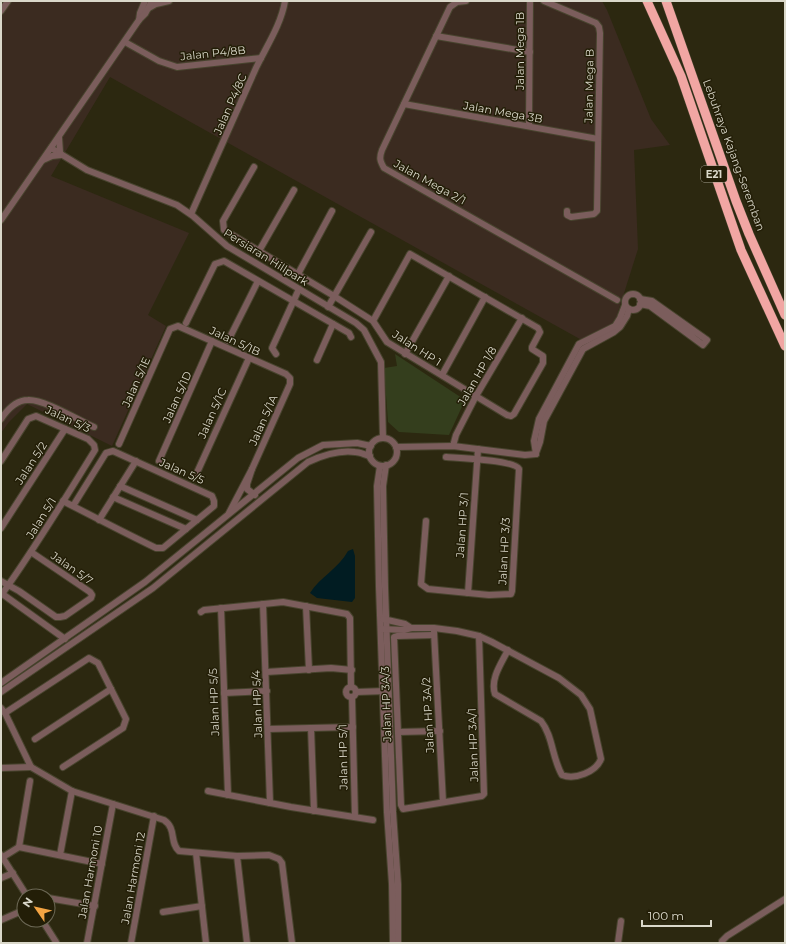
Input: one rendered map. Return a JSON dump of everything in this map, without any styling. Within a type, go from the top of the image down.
[{"type":"highway","name":"E21","points":[[647,1],[681,76],[741,250],[785,346]]},
{"type":"highway","name":"Lebuhraya Kajang-Seremban","points":[[666,1],[736,202],[785,315]]},
{"type":"street","points":[[1,11],[8,1]]},
{"type":"street","points":[[139,20],[145,1]]},
{"type":"street","points":[[1,220],[139,20],[145,14],[152,1]]},
{"type":"street","points":[[148,8],[156,4],[169,1]]},
{"type":"street","name":"Jalan P4/8C","points":[[191,214],[261,58],[276,29],[285,1]]},
{"type":"street","name":"Jalan Mega 2/1","points":[[466,1],[457,2],[450,7],[380,157],[380,162],[384,168],[616,300]]},
{"type":"street","name":"Jalan Mega 1B","points":[[529,126],[530,1]]},
{"type":"street","name":"Jalan Mega B","points":[[544,1],[596,23],[599,27],[600,33],[598,207],[594,214],[571,217],[567,215],[567,211]]},
{"type":"street","points":[[436,36],[530,52]]},
{"type":"street","name":"Jalan P4/8B","points":[[125,42],[159,61],[177,68],[261,58]]},
{"type":"street","name":"Jalan Mega 3B","points":[[404,104],[598,139]]},
{"type":"street","points":[[42,160],[52,156],[61,155],[59,137]]},
{"type":"street","name":"Persiaran Hillpark","points":[[51,148],[87,170],[176,206],[191,214],[227,246],[360,326],[364,330],[376,351],[381,439]]},
{"type":"street","name":"Jalan HP 1","points":[[254,167],[223,221],[224,230],[373,321],[386,342],[511,416],[514,414],[544,363],[543,356],[532,349],[540,332],[538,328],[522,318]]},
{"type":"street","points":[[259,251],[294,190]]},
{"type":"street","points":[[298,274],[332,211]]},
{"type":"street","points":[[328,307],[371,232]]},
{"type":"street","points":[[373,321],[410,254],[522,318]]},
{"type":"street","points":[[186,323],[215,264],[224,261],[349,333],[351,337]]},
{"type":"street","points":[[405,354],[449,276]]},
{"type":"street","points":[[228,341],[258,281]]},
{"type":"street","points":[[276,354],[272,348],[299,289]]},
{"type":"street","points":[[536,454],[544,421],[583,349],[614,332],[620,327],[627,316],[625,300],[630,294],[635,294],[640,302],[650,306],[703,345],[706,342],[706,340],[652,301],[640,302],[634,310],[627,307]]},
{"type":"street","points":[[442,375],[485,297]]},
{"type":"street","points":[[536,454],[534,441],[539,419],[579,344],[614,326],[627,307]]},
{"type":"street","name":"Jalan HP 1/8","points":[[453,446],[456,435],[476,396],[522,318]]},
{"type":"street","points":[[317,360],[333,324]]},
{"type":"street","name":"Jalan 5/1B","points":[[170,329],[178,326],[286,374],[290,378]]},
{"type":"street","name":"Jalan 5/1E","points":[[120,444],[170,329]]},
{"type":"street","name":"Jalan 5/1D","points":[[160,460],[212,341]]},
{"type":"street","name":"Jalan 5/1C","points":[[195,477],[249,358]]},
{"type":"street","name":"Jalan 5/1A","points":[[252,469],[290,384],[290,378]]},
{"type":"street","points":[[558,383],[562,380],[565,381]]},
{"type":"street","points":[[1,419],[8,409],[18,402],[27,399],[37,401],[94,427]]},
{"type":"street","name":"Jalan 5/3","points":[[1,461],[28,419],[36,416],[88,439],[94,445],[95,450]]},
{"type":"street","name":"Jalan 5/2","points":[[1,528],[65,429]]},
{"type":"street","points":[[381,439],[391,441],[396,447],[396,456],[394,460],[383,465],[374,463],[370,456],[371,446],[373,443],[381,439]]},
{"type":"street","points":[[1,682],[145,582],[255,495],[298,458],[323,446],[357,443],[371,446]]},
{"type":"street","points":[[396,447],[453,446],[525,455],[536,454]]},
{"type":"street","name":"Jalan HP 3/1","points":[[468,593],[478,449]]},
{"type":"street","name":"Jalan 5/1","points":[[1,594],[31,552],[95,450]]},
{"type":"street","name":"Jalan 5/5","points":[[63,501],[156,548],[163,548],[214,506],[214,500],[212,496],[113,451],[106,453],[73,506]]},
{"type":"street","points":[[1,692],[153,588],[298,469],[314,459],[334,454],[355,452],[370,456]]},
{"type":"street","points":[[446,456],[477,459]]},
{"type":"street","name":"Jalan HP 3/3","points":[[468,593],[507,595],[511,594],[512,591],[520,469],[514,464],[477,459]]},
{"type":"street","points":[[99,520],[136,462]]},
{"type":"street","points":[[383,465],[383,618],[386,691],[387,812],[392,884],[392,943]]},
{"type":"street","points":[[252,469],[247,484],[247,489],[255,495]]},
{"type":"street","points":[[226,518],[252,469]]},
{"type":"street","points":[[120,486],[197,520]]},
{"type":"street","points":[[113,497],[186,529]]},
{"type":"street","points":[[230,525],[231,518],[247,500]]},
{"type":"street","points":[[426,521],[421,584],[428,589],[468,593]]},
{"type":"street","points":[[217,525],[230,525]]},
{"type":"street","name":"Jalan 5/7","points":[[8,586],[19,591],[56,617],[65,616],[91,598],[92,595],[90,592],[31,552]]},
{"type":"street","points":[[1,581],[8,586]]},
{"type":"street","points":[[145,582],[153,588]]},
{"type":"street","points":[[1,594],[64,639]]},
{"type":"street","points":[[201,612],[202,610],[283,602],[347,614],[350,618],[352,670],[351,686]]},
{"type":"street","name":"Jalan HP 5/4","points":[[263,604],[270,803]]},
{"type":"street","points":[[306,606],[309,670]]},
{"type":"street","name":"Jalan HP 5/5","points":[[221,608],[228,795]]},
{"type":"street","points":[[383,618],[405,624],[411,628]]},
{"type":"street","points":[[384,629],[404,630],[411,628],[434,628],[479,636],[508,650],[559,678],[581,695],[590,709],[601,759],[595,769],[583,774],[568,777],[562,775],[558,767],[546,728],[541,721],[496,694],[493,687],[496,675],[508,650]]},
{"type":"street","name":"Jalan HP 3A/2","points":[[434,628],[443,802]]},
{"type":"street","name":"Jalan HP 3A/3","points":[[403,809],[401,805],[394,637],[434,635]]},
{"type":"street","name":"Jalan HP 3A/1","points":[[403,809],[482,796],[484,794],[479,636]]},
{"type":"street","points":[[31,767],[3,711],[89,658],[98,663],[126,719],[124,728],[63,767]]},
{"type":"street","points":[[266,672],[331,668],[352,670]]},
{"type":"street","points":[[351,686],[347,688],[345,692],[348,696],[354,694],[386,691]]},
{"type":"street","points":[[351,686],[355,688],[354,694]]},
{"type":"street","points":[[35,739],[111,689]]},
{"type":"street","points":[[386,691],[398,884],[398,943]]},
{"type":"street","points":[[224,693],[267,692]]},
{"type":"street","name":"Jalan HP 5/1","points":[[354,694],[353,726],[355,817]]},
{"type":"street","points":[[268,729],[353,726]]},
{"type":"street","points":[[311,728],[314,811]]},
{"type":"street","points":[[398,732],[440,731]]},
{"type":"street","points":[[1,768],[31,767],[72,791],[164,820],[171,826],[175,846],[179,851],[237,856],[269,855],[279,859],[282,864],[292,943]]},
{"type":"street","points":[[19,848],[30,782]]},
{"type":"street","points":[[60,855],[72,791]]},
{"type":"street","points":[[208,791],[314,811],[373,820]]},
{"type":"street","name":"Jalan Harmoni 10","points":[[87,943],[113,804]]},
{"type":"street","name":"Jalan Harmoni 12","points":[[131,943],[154,816]]},
{"type":"street","points":[[22,888],[2,856],[19,848],[102,864]]},
{"type":"street","points":[[196,853],[206,943]]},
{"type":"street","points":[[237,856],[247,943]]},
{"type":"street","points":[[1,878],[13,873]]},
{"type":"street","points":[[56,899],[94,906]]},
{"type":"street","points":[[722,943],[727,936],[785,899]]},
{"type":"street","points":[[163,912],[202,906]]},
{"type":"street","points":[[1,920],[16,913]]},
{"type":"street","points":[[618,943],[621,921]]},
{"type":"street","points":[[47,928],[57,943]]},
{"type":"shaded area","points":[[1,1],[602,1],[651,119],[670,145],[634,150],[638,249],[613,328],[587,343],[110,77],[51,176],[189,233],[148,315],[166,326],[112,446],[27,404],[9,422],[1,433]]},
{"type":"green space","points":[[395,354],[465,400],[449,435],[399,432],[388,422],[384,368],[397,366]]},
{"type":"water","points":[[353,549],[355,556],[355,598],[352,602],[317,598],[310,593],[314,587],[340,562],[348,551]]}]
